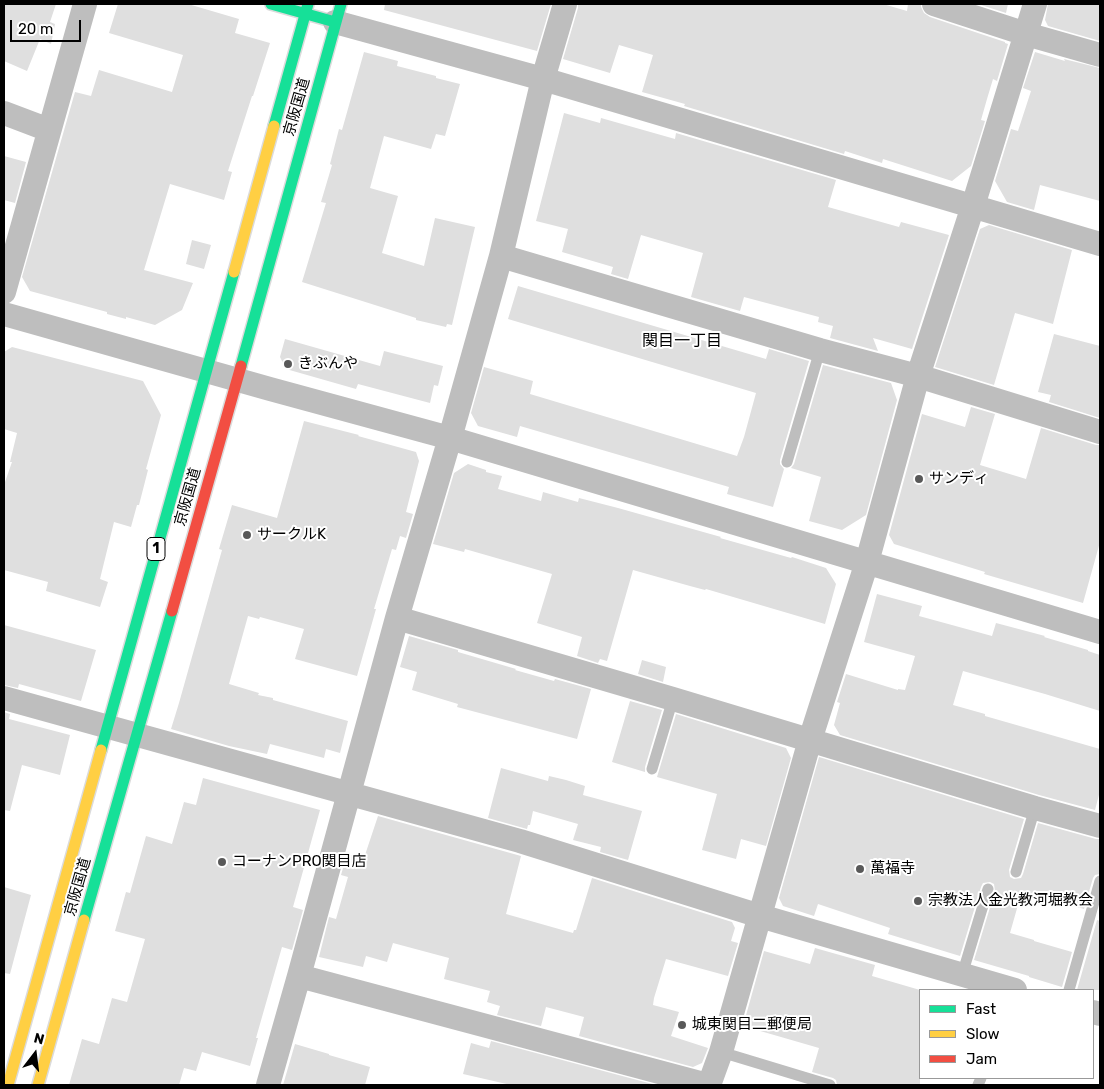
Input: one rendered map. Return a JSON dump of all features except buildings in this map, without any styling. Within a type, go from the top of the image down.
[{"type":"main road","points":[[271,4],[338,13]]},
{"type":"main road","name":"京阪国道","points":[[7,1084],[307,9]]},
{"type":"main road","name":"京阪国道","points":[[38,1085],[338,13]]},
{"type":"street","points":[[4,292],[85,4]]},
{"type":"street","points":[[268,1085],[397,618],[450,438],[500,256],[543,79],[565,4]]},
{"type":"street","points":[[934,4],[1026,34],[1100,54]]},
{"type":"street","points":[[299,976],[708,1085],[721,1052],[810,740],[867,562],[918,376],[1035,4]]},
{"type":"street","points":[[338,13],[543,79],[1100,244]]},
{"type":"street","points":[[4,113],[49,130]]},
{"type":"street","points":[[500,256],[820,350],[918,376],[1100,432]]},
{"type":"street","points":[[4,314],[450,438],[1100,632]]},
{"type":"street","points":[[397,618],[1100,826]]},
{"type":"street","points":[[4,698],[520,842],[1007,989]]},
{"type":"lane","points":[[786,462],[820,350]]},
{"type":"lane","points":[[652,769],[673,699]]},
{"type":"lane","points":[[1016,872],[1034,808]]},
{"type":"lane","points":[[1068,989],[1100,881]]},
{"type":"lane","points":[[962,975],[988,889]]},
{"type":"lane","points":[[721,1052],[830,1085]]},
{"type":"traffic: fast","points":[[271,4],[335,22]]},
{"type":"traffic: fast","points":[[274,126],[308,4]]},
{"type":"traffic: fast","points":[[241,366],[341,4]]},
{"type":"traffic: fast","points":[[101,750],[234,272]]},
{"type":"traffic: fast","points":[[84,920],[172,611]]},
{"type":"traffic: slow","points":[[234,272],[274,126]]},
{"type":"traffic: slow","points":[[8,1085],[101,750]]},
{"type":"traffic: slow","points":[[38,1085],[84,920]]},
{"type":"traffic: jam","points":[[172,611],[241,366]]},
{"type":"place","name":"きぶんや","points":[[288,364]]},
{"type":"place","name":"サンディ","points":[[919,479]]},
{"type":"place","name":"サークルK","points":[[247,535]]},
{"type":"place","name":"コーナンPRO関目店","points":[[222,862]]},
{"type":"place","name":"萬福寺","points":[[860,869]]},
{"type":"place","name":"宗教法人金光教河堀教会","points":[[918,901]]},
{"type":"place","name":"城東関目二郵便局","points":[[682,1025]]},
{"type":"district","name":"関目一丁目","points":[[682,341]]}]
